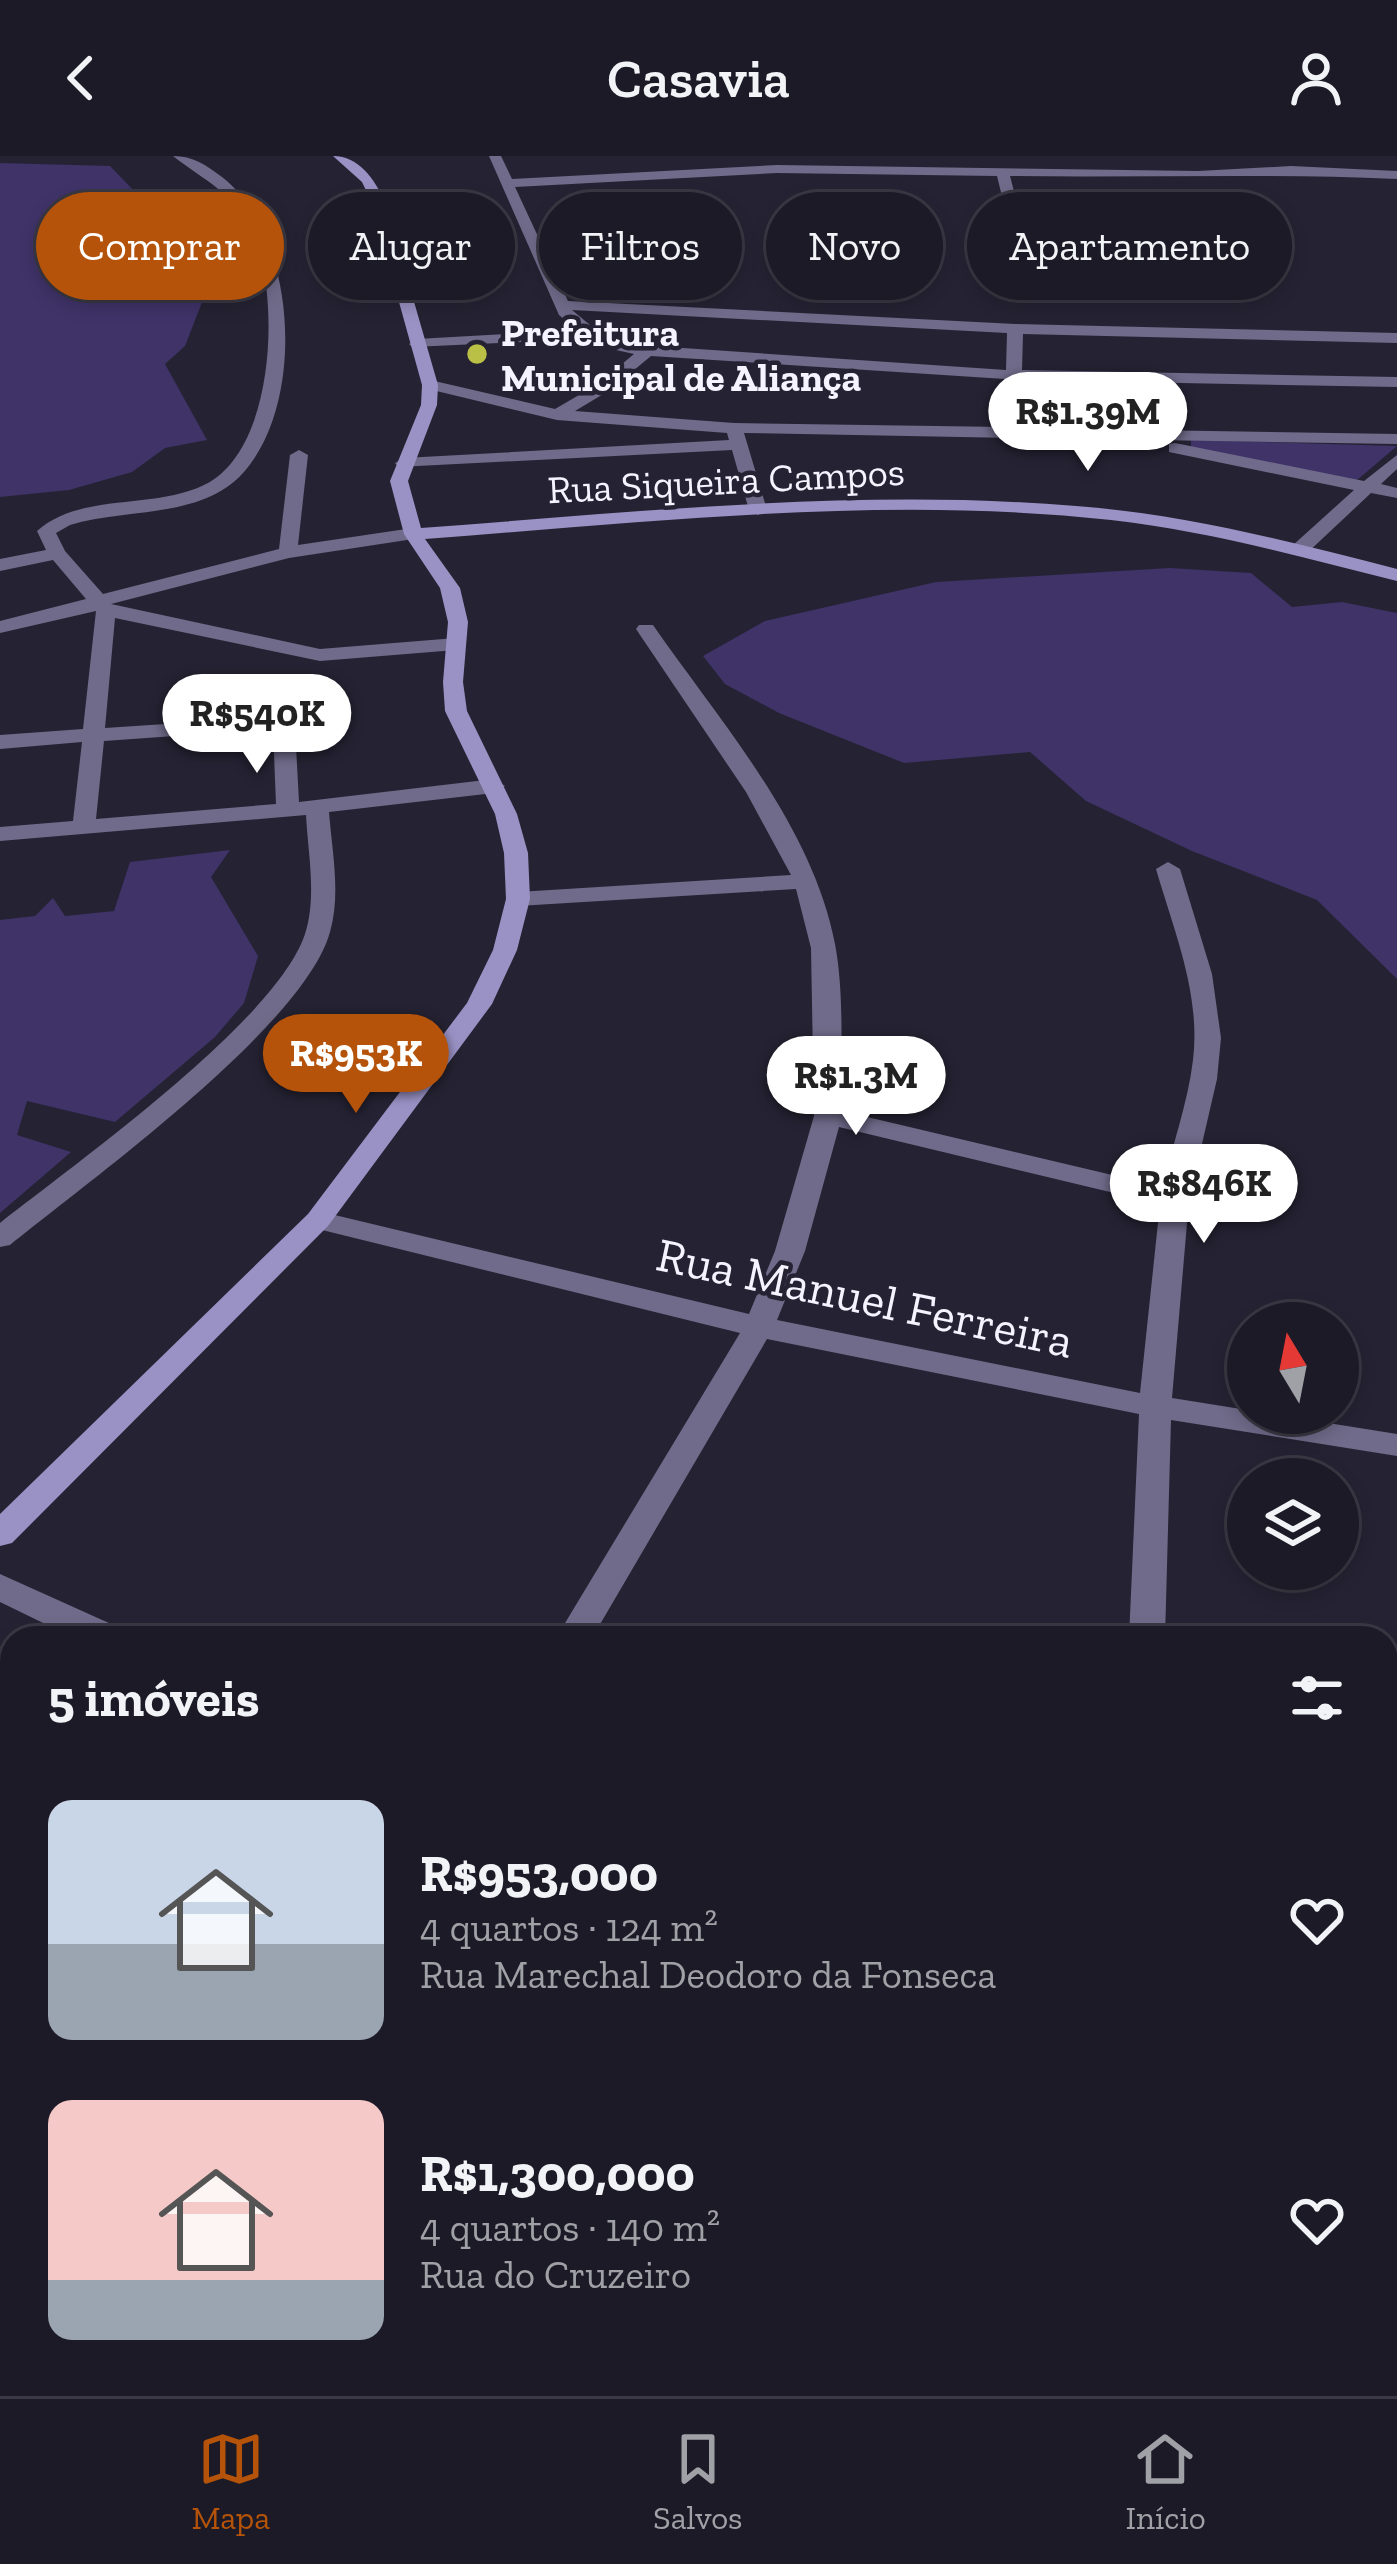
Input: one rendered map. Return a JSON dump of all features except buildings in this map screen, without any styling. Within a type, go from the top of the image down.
[{"type":"main road","points":[[0,1534],[318,1220],[479,1004],[505,950],[518,898],[516,854],[494,786],[456,711],[457,633],[450,588],[413,534],[399,481],[429,405],[430,385],[378,201],[368,180],[339,156]]},
{"type":"main road","name":"Rua Siqueira Campos","points":[[413,534],[861,506],[1074,510],[1154,519],[1397,574]]},
{"type":"street","points":[[179,156],[243,202],[262,234],[275,306],[264,427],[222,484],[51,526],[46,535],[57,554],[103,607],[320,655],[457,633]]},
{"type":"street","points":[[495,156],[565,310],[590,334]]},
{"type":"street","points":[[1126,156],[1134,174]]},
{"type":"street","points":[[508,183],[777,170],[1134,174],[1291,170],[1397,175]]},
{"type":"street","points":[[1002,171],[1008,192]]},
{"type":"street","points":[[545,316],[565,310],[643,307],[698,334],[1011,375],[1397,382]]},
{"type":"street","points":[[413,324],[435,322]]},
{"type":"street","points":[[1012,431],[1015,329]]},
{"type":"street","points":[[557,415],[604,387],[644,353],[698,334],[1015,329],[1397,338]]},
{"type":"street","points":[[417,344],[590,334],[644,353]]},
{"type":"street","points":[[430,385],[557,415],[736,437]]},
{"type":"street","points":[[404,463],[736,437],[1012,431],[1080,447],[1397,439]]},
{"type":"street","points":[[736,437],[758,510]]},
{"type":"street","points":[[1175,444],[1397,493]]},
{"type":"street","points":[[288,552],[299,455]]},
{"type":"street","points":[[1299,550],[1397,460]]},
{"type":"street","points":[[0,626],[103,607],[288,552],[413,534]]},
{"type":"street","points":[[0,566],[57,554]]},
{"type":"street","points":[[85,826],[103,607]]},
{"type":"street","points":[[581,1626],[759,1327],[790,1251],[829,1116],[824,948],[806,881],[757,792],[646,629]]},
{"type":"street","points":[[0,742],[278,721],[284,728],[288,810]]},
{"type":"street","points":[[0,834],[288,810],[494,786]]},
{"type":"street","points":[[0,1238],[197,1075],[292,984],[318,933],[317,807]]},
{"type":"street","points":[[1147,1626],[1156,1407],[1175,1199],[1204,1076],[1208,1036],[1202,994],[1168,869]]},
{"type":"street","points":[[518,898],[806,881]]},
{"type":"street","points":[[829,1116],[1175,1199]]},
{"type":"street","name":"Rua Manuel Ferreira","points":[[318,1220],[759,1327],[1156,1407],[1397,1445]]},
{"type":"street","points":[[0,1587],[81,1626]]},
{"type":"shaded area","points":[[0,163],[110,166],[135,192],[36,192],[36,300],[203,300],[185,346],[165,364],[207,440],[165,448],[132,472],[69,490],[0,497]]},
{"type":"shaded area","points":[[1191,440],[1397,446],[1356,481],[1191,450]]},
{"type":"shaded area","points":[[1170,568],[1251,573],[1292,607],[1342,602],[1397,613],[1397,979],[1317,900],[1192,851],[1086,801],[1030,752],[904,763],[779,713],[725,684],[703,656],[765,621],[936,582]]},
{"type":"shaded area","points":[[230,850],[211,877],[258,956],[244,1003],[215,1037],[115,1122],[27,1101],[17,1135],[71,1152],[0,1213],[0,920],[35,916],[53,898],[65,916],[114,911],[130,862]]},
{"type":"place","name":"Prefeitura Municipal de Aliança","points":[[477,354]]}]
